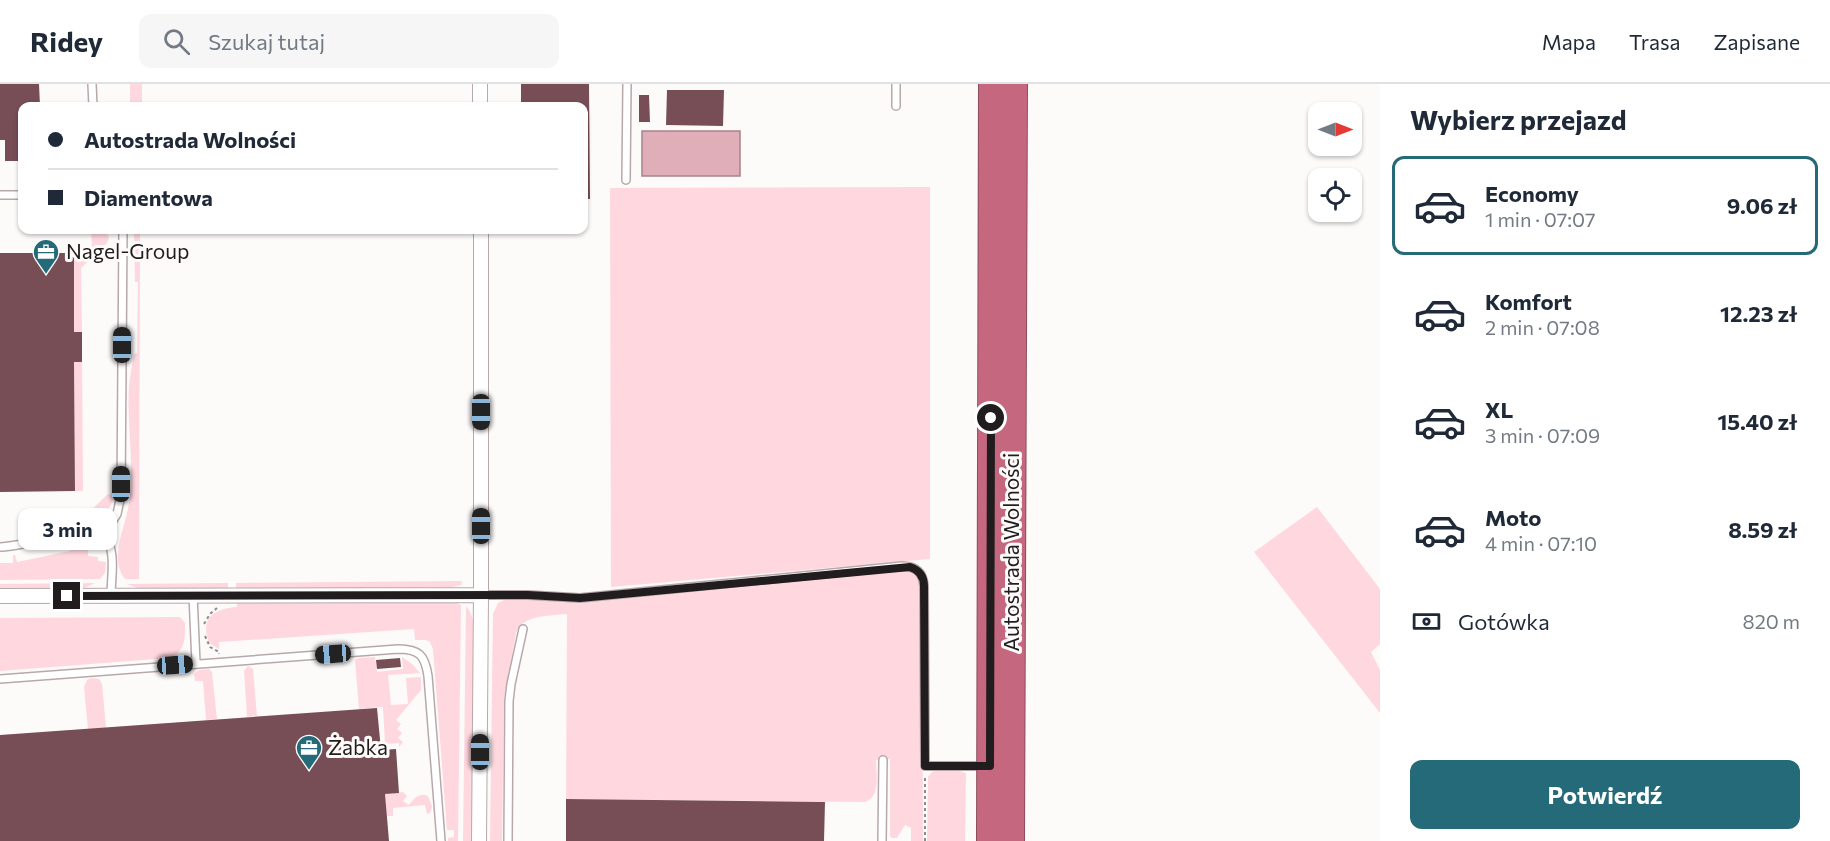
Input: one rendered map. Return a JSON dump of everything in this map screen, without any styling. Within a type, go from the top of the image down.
[{"type":"highway","name":"Autostrada Wolności","points":[[990,841],[992,84]]},
{"type":"highway","name":"Autostrada Wolności","points":[[1011,841],[1014,84]]},
{"type":"street","points":[[480,84],[480,102]]},
{"type":"street","points":[[479,841],[481,234]]},
{"type":"street","points":[[0,596],[481,595]]},
{"type":"lane","points":[[93,84],[93,102]]},
{"type":"lane","points":[[626,180],[627,84]]},
{"type":"lane","points":[[896,84],[896,106]]},
{"type":"lane","points":[[0,195],[18,195]]},
{"type":"lane","points":[[104,535],[117,514],[121,495],[123,234]]},
{"type":"lane","points":[[0,547],[23,545],[84,533],[104,535],[108,539],[111,551],[111,596]]},
{"type":"lane","points":[[481,595],[580,598],[891,567],[913,567],[921,574],[924,586],[925,766],[990,766]]},
{"type":"lane","points":[[193,596],[196,663]]},
{"type":"lane","points":[[507,841],[509,701],[523,629]]},
{"type":"lane","points":[[0,679],[196,663],[398,649],[412,650],[424,659],[428,676],[441,841]]},
{"type":"lane","points":[[882,841],[883,760]]},
{"type":"path","points":[[219,652],[207,644],[204,623],[210,614],[223,606]]},
{"type":"path","points":[[925,766],[925,841]]},
{"type":"shaded area","points":[[130,84],[142,84],[142,102],[130,102]]},
{"type":"shaded area","points":[[642,131],[740,131],[740,176],[642,176]]},
{"type":"shaded area","points":[[930,187],[930,559],[611,587],[610,188]]},
{"type":"shaded area","points":[[91,234],[107,234],[109,237],[107,243],[81,268],[82,332],[74,332],[74,251],[92,247]]},
{"type":"shaded area","points":[[134,234],[140,234],[139,579],[125,579],[121,573],[118,558],[131,488],[128,403],[134,354],[137,353],[138,282],[135,282]]},
{"type":"shaded area","points":[[74,362],[82,362],[83,491],[75,491]]},
{"type":"shaded area","points":[[108,494],[113,499],[106,513],[95,521],[85,522],[83,514],[87,514]]},
{"type":"shaded area","points":[[1317,507],[1380,589],[1380,644],[1371,652],[1380,670],[1380,713],[1254,552]]},
{"type":"shaded area","points":[[76,541],[88,541],[98,547],[98,550],[88,550],[88,556],[98,557],[98,561],[106,562],[105,573],[100,579],[0,580],[0,563],[13,563],[13,555],[17,562],[70,551],[69,544]]},
{"type":"shaded area","points":[[907,569],[919,576],[922,588],[923,841],[911,841],[911,828],[905,825],[897,838],[890,836],[890,759],[876,760],[876,790],[865,802],[566,799],[567,614],[531,619],[525,622],[516,633],[504,699],[502,841],[490,841],[493,614],[498,603],[517,599],[580,601]]},
{"type":"shaded area","points":[[462,581],[461,585],[453,587],[236,589],[236,583]]},
{"type":"shaded area","points":[[95,583],[83,589],[0,590],[0,584]]},
{"type":"shaded area","points":[[228,583],[228,589],[140,589],[127,584]]},
{"type":"shaded area","points":[[441,601],[461,605],[458,841],[448,841],[448,838],[454,837],[454,830],[447,830],[433,649],[430,642],[415,640],[414,629],[219,642],[219,649],[209,643],[206,627],[211,616],[221,610],[237,607],[237,603]]},
{"type":"shaded area","points":[[466,606],[474,625],[472,841],[463,841]]},
{"type":"shaded area","points":[[180,617],[185,623],[182,648],[169,658],[0,671],[0,618]]},
{"type":"shaded area","points":[[375,657],[377,672],[403,669],[402,657],[420,673],[388,675],[391,705],[408,704],[406,678],[421,677],[421,690],[396,720],[401,724],[397,729],[402,733],[398,738],[403,742],[399,747],[399,743],[385,744],[383,707],[359,709],[355,660]]},
{"type":"shaded area","points":[[248,666],[253,669],[257,716],[247,717],[244,671]]},
{"type":"shaded area","points":[[209,669],[212,672],[217,719],[206,720],[203,681],[195,681],[194,674],[199,670]]},
{"type":"shaded area","points":[[99,679],[102,684],[106,728],[88,729],[84,687],[87,680]]},
{"type":"shaded area","points":[[937,770],[956,770],[966,773],[965,841],[927,841],[928,777]]},
{"type":"shaded area","points":[[403,792],[407,796],[403,801],[409,805],[419,796],[428,796],[432,806],[430,813],[427,814],[425,805],[393,808],[393,816],[387,816],[385,794]]},
{"type":"building","points":[[0,84],[39,84],[40,102],[18,102],[18,161],[5,161],[5,140],[0,140]]},
{"type":"building","points":[[521,84],[589,84],[590,199],[588,199],[588,102],[521,102]]},
{"type":"building","points":[[667,90],[724,90],[723,126],[666,125]]},
{"type":"building","points":[[639,95],[649,95],[650,122],[639,122]]},
{"type":"building","points":[[0,253],[74,253],[74,332],[82,332],[82,362],[74,362],[75,491],[0,492]]},
{"type":"building","points":[[400,658],[401,667],[377,669],[376,660]]},
{"type":"building","points":[[377,708],[381,750],[396,749],[399,793],[385,794],[389,841],[0,841],[0,735]]},
{"type":"building","points":[[566,799],[825,802],[824,841],[566,841]]},
{"type":"place","name":"Nagel-Group","points":[[46,275]]},
{"type":"place","name":"Żabka","points":[[309,771]]},
{"type":"route","points":[[67,596],[528,595],[580,598],[910,567],[921,574],[924,586],[925,766],[990,766],[991,418]]}]
